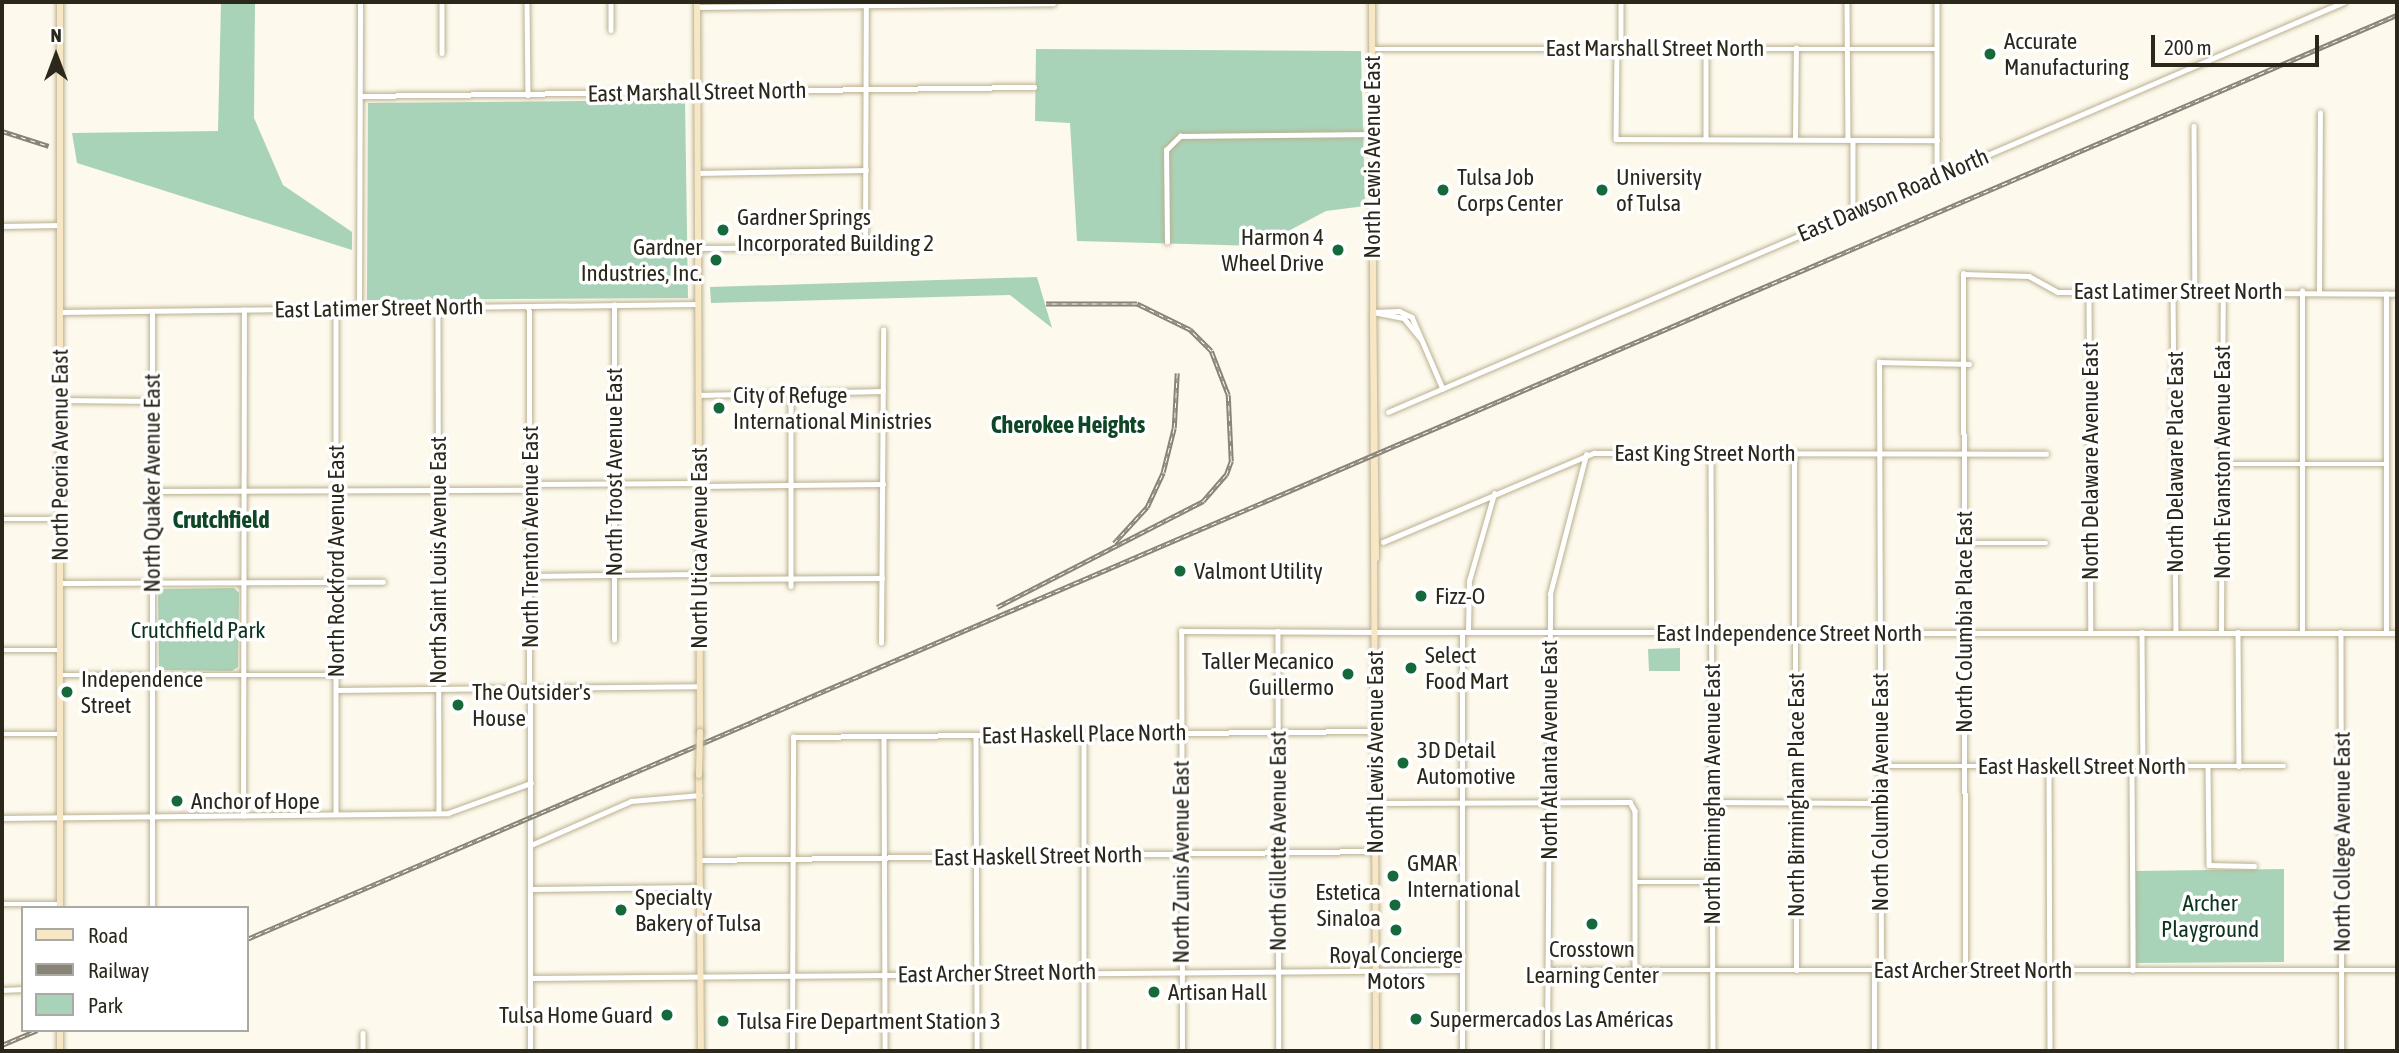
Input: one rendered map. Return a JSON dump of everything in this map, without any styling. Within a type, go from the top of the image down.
[{"type":"main road","name":"North Peoria Avenue East","points":[[60,2],[60,906]]},
{"type":"main road","name":"North Lewis Avenue East","points":[[1372,2],[1376,1051]]},
{"type":"main road","name":"North Utica Avenue East","points":[[697,4],[701,1051]]},
{"type":"main road","points":[[60,1032],[60,1051]]},
{"type":"street","points":[[359,307],[360,2]]},
{"type":"street","points":[[442,2],[442,53]]},
{"type":"street","points":[[527,2],[528,94]]},
{"type":"street","points":[[611,2],[611,30]]},
{"type":"street","points":[[697,4],[1052,2]]},
{"type":"street","points":[[1621,2],[1616,139],[1795,137],[1937,140]]},
{"type":"street","points":[[1847,2],[1853,213]]},
{"type":"street","points":[[1937,2],[1937,177]]},
{"type":"street","name":"East Dawson Road North","points":[[1388,412],[2344,2]]},
{"type":"street","points":[[698,248],[858,247],[865,242],[866,4]]},
{"type":"street","points":[[1706,48],[1706,139]]},
{"type":"street","points":[[1795,137],[1796,48]]},
{"type":"street","name":"East Marshall Street North","points":[[1372,50],[1937,49]]},
{"type":"street","name":"East Marshall Street North","points":[[360,96],[1034,87]]},
{"type":"street","points":[[2319,113],[2319,292]]},
{"type":"street","points":[[2194,126],[2195,291]]},
{"type":"street","points":[[1167,242],[1167,150],[1180,136],[1372,134]]},
{"type":"street","points":[[697,173],[866,170]]},
{"type":"street","points":[[2,226],[60,225]]},
{"type":"street","name":"East Latimer Street North","points":[[1963,274],[2029,276],[2049,290],[2397,294]]},
{"type":"street","name":"North Columbia Place East","points":[[1963,274],[1966,363],[1963,454],[1965,970]]},
{"type":"street","name":"North Delaware Avenue East","points":[[2090,291],[2091,632]]},
{"type":"street","name":"North Delaware Place East","points":[[2174,291],[2176,632]]},
{"type":"street","name":"North Evanston Avenue East","points":[[2221,632],[2223,291]]},
{"type":"street","points":[[2302,291],[2302,632]]},
{"type":"street","points":[[2386,294],[2386,633]]},
{"type":"street","name":"East Latimer Street North","points":[[60,312],[698,304]]},
{"type":"street","name":"North Troost Avenue East","points":[[614,305],[614,640]]},
{"type":"street","name":"North Trenton Avenue East","points":[[529,306],[531,1051]]},
{"type":"street","name":"North Saint Louis Avenue East","points":[[438,307],[439,813]]},
{"type":"street","name":"North Rockford Avenue East","points":[[336,308],[336,814]]},
{"type":"street","points":[[243,816],[244,310]]},
{"type":"street","name":"North Quaker Avenue East","points":[[152,311],[152,906]]},
{"type":"street","points":[[1373,312],[1408,314],[1443,389]]},
{"type":"street","points":[[881,643],[884,330]]},
{"type":"street","name":"North Columbia Avenue East","points":[[1874,1051],[1880,803],[1879,362],[1966,363]]},
{"type":"street","points":[[698,395],[883,391]]},
{"type":"street","points":[[791,393],[791,586]]},
{"type":"street","points":[[60,400],[152,401]]},
{"type":"street","name":"North Birmingham Avenue East","points":[[1711,453],[1713,1051]]},
{"type":"street","name":"North Birmingham Place East","points":[[1794,453],[1797,970]]},
{"type":"street","name":"East King Street North","points":[[1382,542],[1586,454],[2046,454]]},
{"type":"street","name":"North Atlanta Avenue East","points":[[1547,1051],[1550,584],[1586,454]]},
{"type":"street","points":[[2222,464],[2387,464]]},
{"type":"street","points":[[152,491],[438,490],[614,483],[883,484]]},
{"type":"street","points":[[1462,1051],[1465,633],[1469,581],[1494,494]]},
{"type":"street","points":[[2,519],[60,519]]},
{"type":"street","points":[[1964,543],[2046,543]]},
{"type":"street","points":[[531,576],[882,578]]},
{"type":"street","points":[[60,583],[383,582]]},
{"type":"street","name":"East Independence Street North","points":[[1181,631],[2397,633]]},
{"type":"street","name":"North Zunis Avenue East","points":[[1181,631],[1182,1051]]},
{"type":"street","name":"North Gillette Avenue East","points":[[1278,631],[1279,1051]]},
{"type":"street","points":[[2142,632],[2143,766]]},
{"type":"street","points":[[2238,632],[2239,766]]},
{"type":"street","name":"North College Avenue East","points":[[2341,632],[2342,1051]]},
{"type":"street","points":[[2,650],[60,650]]},
{"type":"street","points":[[60,675],[335,675]]},
{"type":"street","points":[[336,690],[699,687]]},
{"type":"street","name":"East Haskell Place North","points":[[792,859],[793,737],[1375,731]]},
{"type":"street","points":[[2,734],[60,734]]},
{"type":"street","points":[[1084,734],[1084,1051]]},
{"type":"street","points":[[976,735],[977,1051]]},
{"type":"street","points":[[884,736],[885,1051]]},
{"type":"street","name":"East Haskell Street North","points":[[1880,766],[2284,766]]},
{"type":"street","points":[[2049,766],[2050,1051]]},
{"type":"street","points":[[2132,766],[2133,970]]},
{"type":"street","points":[[2208,766],[2208,865],[2254,866]]},
{"type":"street","points":[[2,818],[439,813],[462,810],[531,783]]},
{"type":"street","points":[[531,845],[631,801],[700,795]]},
{"type":"street","points":[[1712,802],[1880,803]]},
{"type":"street","points":[[1375,803],[1632,804],[1634,970]]},
{"type":"street","name":"East Haskell Street North","points":[[700,860],[1376,851]]},
{"type":"street","points":[[792,859],[792,1051]]},
{"type":"street","points":[[1635,882],[1712,882]]},
{"type":"street","points":[[531,889],[700,887]]},
{"type":"street","points":[[2,904],[60,906]]},
{"type":"street","name":"East Archer Street North","points":[[531,978],[1279,969],[1462,970]]},
{"type":"street","name":"East Archer Street North","points":[[1548,970],[2397,970]]},
{"type":"street","points":[[2,989],[21,989]]},
{"type":"street","points":[[363,1033],[363,1051]]},
{"type":"green space","points":[[221,2],[255,2],[254,118],[283,185],[352,232],[352,250],[77,163],[72,133],[218,131]]},
{"type":"green space","points":[[1036,49],[1361,51],[1365,206],[1326,211],[1260,246],[1077,241],[1070,123],[1035,121]]},
{"type":"green space","points":[[685,100],[688,298],[367,300],[368,103]]},
{"type":"green space","points":[[1037,277],[1052,328],[1010,295],[711,303],[710,287]]},
{"type":"green space","name":"Crutchfield Park","points":[[234,588],[239,593],[238,667],[232,671],[159,670],[158,589]]},
{"type":"green space","points":[[1680,648],[1680,671],[1649,671],[1648,649]]},
{"type":"green space","name":"Archer Playground","points":[[2284,869],[2284,962],[2136,963],[2136,871]]},
{"type":"railway","points":[[248,939],[2397,15]]},
{"type":"railway","points":[[2,131],[49,146]]},
{"type":"railway","points":[[997,607],[1203,501],[1226,475],[1231,461],[1228,395],[1211,351],[1190,330],[1137,304],[1046,304]]},
{"type":"railway","points":[[1114,543],[1147,507],[1163,472],[1174,428],[1177,373]]},
{"type":"railway","points":[[2,1045],[32,1032]]},
{"type":"place","name":"Accurate Manufacturing","points":[[1990,54]]},
{"type":"place","name":"Tulsa Job Corps Center","points":[[1443,190]]},
{"type":"place","name":"University of Tulsa","points":[[1602,190]]},
{"type":"place","name":"Gardner Springs Incorporated Building 2","points":[[723,230]]},
{"type":"place","name":"Harmon 4 Wheel Drive","points":[[1338,250]]},
{"type":"place","name":"Gardner Industries, Inc.","points":[[716,260]]},
{"type":"place","name":"City of Refuge International Ministries","points":[[719,408]]},
{"type":"place","name":"Valmont Utility","points":[[1180,571]]},
{"type":"place","name":"Fizz-O","points":[[1421,596]]},
{"type":"place","name":"Select Food Mart","points":[[1411,668]]},
{"type":"place","name":"Taller Mecanico Guillermo","points":[[1348,674]]},
{"type":"place","name":"Independence Street","points":[[67,692]]},
{"type":"place","name":"The Outsider's House","points":[[458,705]]},
{"type":"place","name":"3D Detail Automotive","points":[[1403,763]]},
{"type":"place","name":"Anchor of Hope","points":[[177,801]]},
{"type":"place","name":"GMAR International","points":[[1393,876]]},
{"type":"place","name":"Estetica Sinaloa","points":[[1395,905]]},
{"type":"place","name":"Specialty Bakery of Tulsa","points":[[621,910]]},
{"type":"place","name":"Crosstown Learning Center","points":[[1592,924]]},
{"type":"place","name":"Royal Concierge Motors","points":[[1396,930]]},
{"type":"place","name":"Artisan Hall","points":[[1154,992]]},
{"type":"place","name":"Tulsa Home Guard","points":[[667,1015]]},
{"type":"place","name":"Supermercados Las Américas","points":[[1416,1019]]},
{"type":"place","name":"Tulsa Fire Department Station 3","points":[[723,1021]]},
{"type":"district","name":"Cherokee Heights","points":[[1068,425]]},
{"type":"district","name":"Crutchfield","points":[[221,520]]}]
